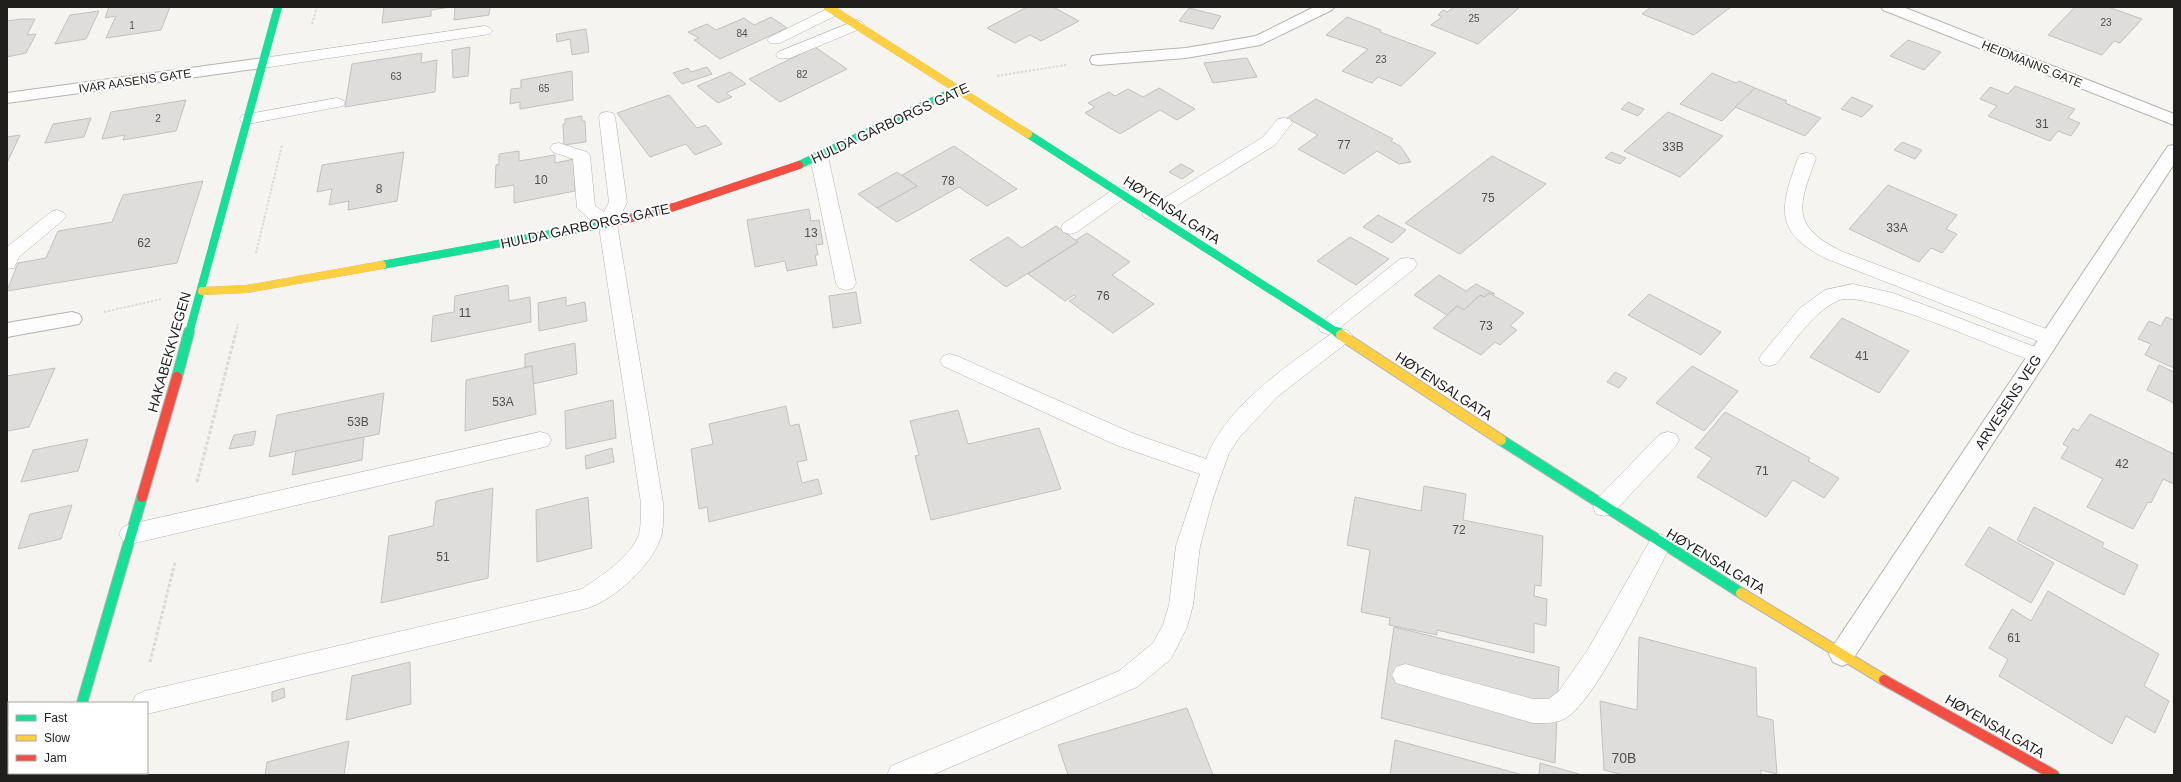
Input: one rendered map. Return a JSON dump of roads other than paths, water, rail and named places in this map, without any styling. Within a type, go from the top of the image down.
[{"type":"street","name":"HAKABEKKVEGEN","points":[[82,702],[202,290],[278,7]]},
{"type":"street","points":[[1098,60],[1186,53],[1260,40],[1326,7]]},
{"type":"street","name":"HEIDMANNS GATE","points":[[1889,7],[2174,120]]},
{"type":"street","name":"HØYENSALGATA","points":[[831,9],[1335,331],[1660,544],[1842,654],[2054,775]]},
{"type":"street","name":"IVAR AASENS GATE","points":[[7,98],[263,63]]},
{"type":"street","name":"HULDA GARBORGS GATE","points":[[202,290],[247,289],[608,224],[674,207],[728,190],[819,157],[958,89]]},
{"type":"street","name":"ARVESENS VEG","points":[[1842,654],[2174,150]]},
{"type":"street","points":[[7,330],[72,319]]},
{"type":"lane","points":[[775,40],[831,9]]},
{"type":"lane","points":[[784,55],[857,25]]},
{"type":"lane","points":[[263,63],[485,31]]},
{"type":"lane","points":[[248,119],[337,103]]},
{"type":"lane","points":[[148,702],[588,598],[611,582],[630,565],[649,539],[652,503],[608,224],[618,202],[607,117]]},
{"type":"lane","points":[[1151,214],[1268,141],[1284,123]]},
{"type":"lane","points":[[559,148],[581,156],[586,208],[608,224]]},
{"type":"lane","points":[[819,157],[846,283]]},
{"type":"lane","points":[[1807,158],[1793,196],[1791,215],[1798,229],[1810,242],[1834,255],[2044,347]]},
{"type":"lane","points":[[1070,228],[1120,193]]},
{"type":"lane","points":[[7,263],[11,254],[58,216]]},
{"type":"lane","points":[[901,775],[1128,679],[1162,651],[1175,627],[1181,605],[1188,546],[1202,498],[1219,452],[1231,432],[1270,391],[1407,264]]},
{"type":"lane","points":[[1769,359],[1807,313],[1832,295],[1853,291],[1886,298],[2044,347]]},
{"type":"lane","points":[[950,361],[1124,439],[1213,470]]},
{"type":"lane","points":[[131,534],[540,440]]},
{"type":"lane","points":[[1604,507],[1668,440]]},
{"type":"lane","points":[[1405,675],[1533,711],[1548,712],[1558,709],[1579,687],[1660,544]]}]
